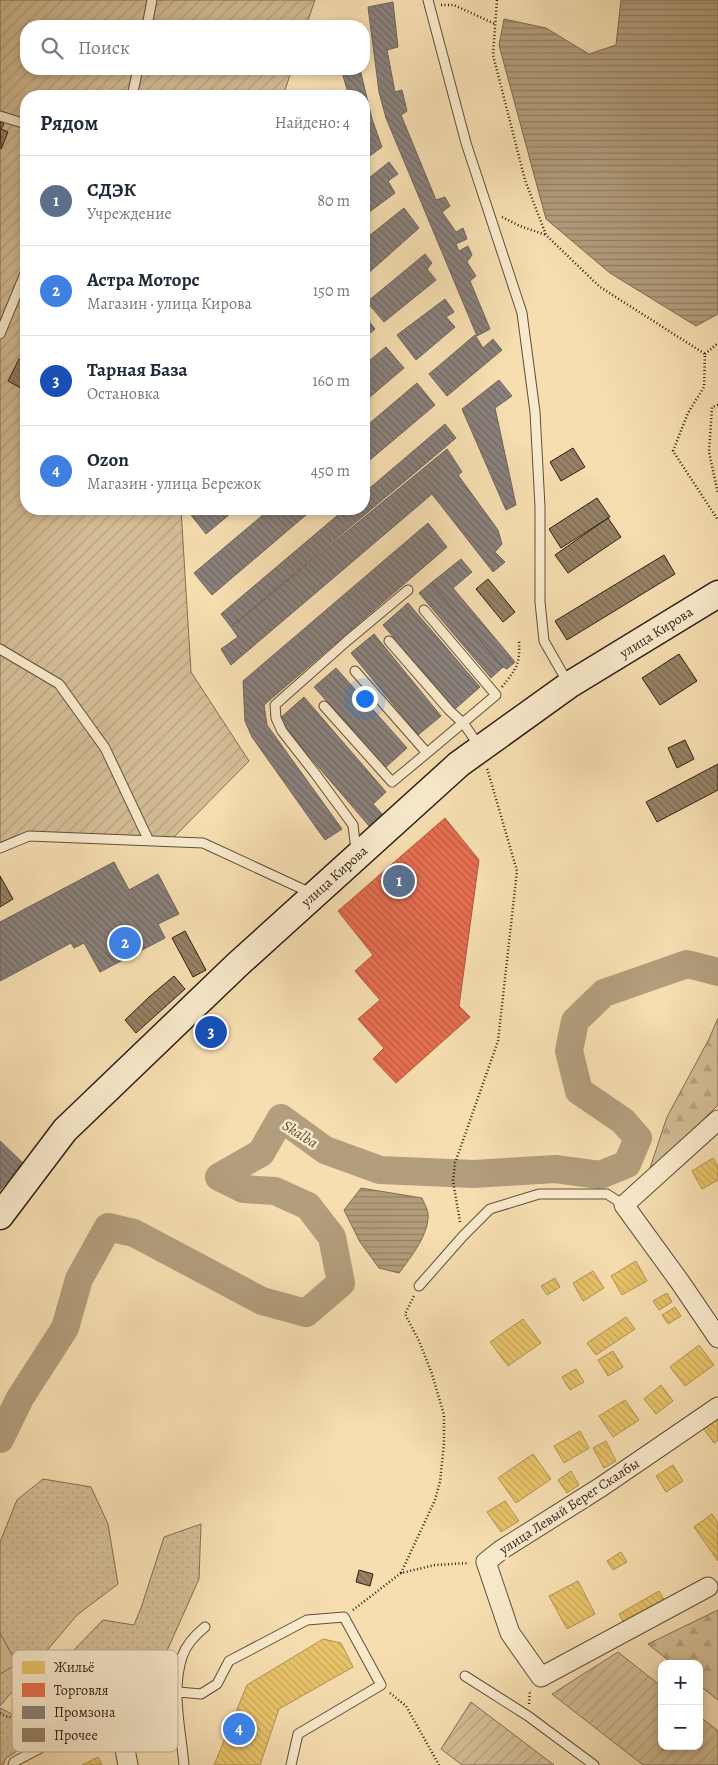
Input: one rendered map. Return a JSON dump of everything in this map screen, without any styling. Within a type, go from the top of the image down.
[{"type":"street","name":"улица Кирова","points":[[0,1216],[64,1130],[237,965],[459,764],[569,685],[718,594]]},
{"type":"street","points":[[718,1120],[624,1205],[718,1338]]},
{"type":"street","name":"улица Левый Берег Скалбы","points":[[541,1677],[510,1633],[486,1562],[501,1550],[601,1487],[718,1407]]},
{"type":"street","points":[[541,1677],[708,1587]]},
{"type":"street","points":[[125,1752],[128,1765]]},
{"type":"lane","points":[[148,20],[152,0]]},
{"type":"lane","points":[[429,3],[466,143],[522,313],[535,412],[540,506],[540,602],[544,641],[569,685]]},
{"type":"lane","points":[[133,90],[137,75]]},
{"type":"lane","points":[[0,116],[20,122]]},
{"type":"lane","points":[[0,334],[20,286]]},
{"type":"lane","points":[[356,857],[353,825],[282,731],[276,718],[275,705],[408,590]]},
{"type":"lane","points":[[324,706],[392,782],[464,724],[496,695],[424,610]]},
{"type":"lane","points":[[389,641],[449,710],[464,724],[481,748]]},
{"type":"lane","points":[[0,649],[59,684],[105,748],[149,841]]},
{"type":"lane","points":[[355,671],[427,753]]},
{"type":"lane","points":[[0,848],[29,836],[203,843],[314,895]]},
{"type":"lane","points":[[418,1286],[490,1209],[539,1194],[607,1194],[624,1205]]},
{"type":"lane","points":[[178,1691],[201,1694],[217,1684],[229,1661],[307,1620],[344,1617],[381,1685],[298,1734],[291,1765]]},
{"type":"lane","points":[[178,1684],[182,1657],[193,1637],[205,1627]]},
{"type":"lane","points":[[465,1676],[528,1716],[594,1765]]},
{"type":"lane","points":[[178,1702],[184,1765]]},
{"type":"lane","points":[[13,1765],[14,1762],[33,1752]]},
{"type":"path","points":[[497,0],[493,55],[525,180],[546,235]]},
{"type":"path","points":[[429,3],[454,5],[495,24]]},
{"type":"path","points":[[488,210],[520,226],[546,235],[600,287],[705,354]]},
{"type":"path","points":[[718,343],[705,354],[704,387],[688,413],[673,451],[718,520]]},
{"type":"path","points":[[718,405],[712,407],[709,452],[718,494]]},
{"type":"path","points":[[496,695],[514,671],[520,659],[519,641]]},
{"type":"path","points":[[463,1236],[454,1181],[455,1163],[498,1041],[517,871],[481,748]]},
{"type":"path","points":[[401,1573],[435,1500],[440,1482],[444,1443],[444,1415],[419,1341],[405,1314],[418,1286]]},
{"type":"path","points":[[344,1617],[401,1573],[435,1565],[486,1562]]},
{"type":"path","points":[[528,1716],[531,1684],[541,1677]]},
{"type":"path","points":[[381,1685],[406,1706],[439,1765]]},
{"type":"path","points":[[0,1713],[12,1717]]},
{"type":"green space","points":[[0,0],[315,0],[308,20],[20,20],[20,75],[290,75],[285,90],[20,90],[20,515],[181,515],[191,672],[249,761],[173,838],[29,836],[0,848]]},
{"type":"green space","points":[[718,1018],[718,1105],[648,1174],[667,1117],[709,1039]]},
{"type":"green space","points":[[43,1479],[91,1487],[108,1524],[118,1584],[77,1615],[47,1650],[12,1650],[12,1692],[0,1706],[0,1542],[17,1500]]},
{"type":"green space","points":[[201,1524],[199,1579],[167,1650],[74,1650],[103,1620],[134,1625],[164,1537]]},
{"type":"green space","points":[[718,1610],[718,1700],[703,1688],[703,1660],[668,1660],[648,1644]]},
{"type":"green space","points":[[0,1633],[12,1655],[12,1667],[0,1674]]},
{"type":"green space","points":[[618,1652],[658,1684],[658,1750],[703,1750],[703,1719],[718,1731],[718,1765],[643,1765],[552,1694]]},
{"type":"green space","points":[[471,1702],[554,1765],[462,1765],[441,1749]]},
{"type":"green space","points":[[0,1708],[12,1714],[12,1752],[16,1752],[6,1758],[3,1765],[0,1765]]},
{"type":"shaded area","points":[[621,0],[718,0],[718,314],[696,326],[610,273],[546,219],[499,45],[504,19],[546,28],[589,54],[616,45]]},
{"type":"shaded area","points":[[361,1188],[422,1198],[428,1213],[426,1229],[419,1244],[399,1273],[379,1268],[360,1242],[344,1210]]},
{"type":"building: Жильё","points":[[713,1158],[718,1166],[718,1180],[702,1189],[692,1171]]},
{"type":"building: Жильё","points":[[636,1261],[647,1281],[622,1295],[611,1276]]},
{"type":"building: Жильё","points":[[593,1271],[604,1288],[583,1301],[573,1283]]},
{"type":"building: Жильё","points":[[555,1278],[560,1287],[547,1295],[541,1286]]},
{"type":"building: Жильё","points":[[667,1293],[672,1302],[659,1310],[653,1301]]},
{"type":"building: Жильё","points":[[675,1307],[681,1316],[668,1324],[662,1315]]},
{"type":"building: Жильё","points":[[626,1317],[635,1329],[596,1355],[587,1343]]},
{"type":"building: Жильё","points":[[523,1319],[541,1343],[508,1366],[490,1342]]},
{"type":"building: Жильё","points":[[699,1345],[714,1365],[685,1386],[670,1367]]},
{"type":"building: Жильё","points":[[613,1351],[623,1367],[608,1376],[598,1360]]},
{"type":"building: Жильё","points":[[576,1369],[584,1382],[570,1390],[562,1377]]},
{"type":"building: Жильё","points":[[661,1385],[673,1401],[656,1414],[644,1399]]},
{"type":"building: Жильё","points":[[625,1400],[639,1420],[613,1437],[599,1416]]},
{"type":"building: Жильё","points":[[718,1417],[718,1440],[714,1443],[703,1428]]},
{"type":"building: Жильё","points":[[580,1431],[589,1448],[564,1463],[554,1446]]},
{"type":"building: Жильё","points":[[606,1441],[616,1461],[604,1468],[593,1448]]},
{"type":"building: Жильё","points":[[533,1454],[551,1479],[516,1503],[498,1478]]},
{"type":"building: Жильё","points":[[673,1465],[683,1481],[666,1492],[656,1476]]},
{"type":"building: Жильё","points":[[571,1471],[579,1485],[567,1493],[558,1480]]},
{"type":"building: Жильё","points":[[505,1501],[519,1521],[501,1532],[487,1512]]},
{"type":"building: Жильё","points":[[712,1514],[718,1523],[718,1561],[694,1527]]},
{"type":"building: Жильё","points":[[621,1552],[627,1562],[613,1570],[607,1561]]},
{"type":"building: Жильё","points":[[578,1581],[595,1614],[567,1629],[549,1596]]},
{"type":"building: Жильё","points":[[659,1591],[666,1603],[626,1626],[619,1614]]},
{"type":"building: Жильё","points":[[323,1639],[341,1643],[353,1667],[279,1709],[260,1765],[214,1765],[247,1685]]},
{"type":"building: Жильё","points":[[98,1757],[102,1765],[82,1765]]},
{"type":"building: Торговля","points":[[445,818],[479,860],[459,1006],[470,1017],[396,1083],[373,1059],[384,1048],[358,1019],[380,1000],[355,971],[373,955],[338,911]]},
{"type":"building: Промзона","points":[[393,2],[398,47],[387,50],[395,92],[402,90],[407,111],[401,115],[436,200],[445,197],[450,206],[442,212],[456,232],[463,228],[467,239],[456,244],[459,251],[468,246],[472,255],[467,262],[476,276],[470,281],[490,329],[477,336],[386,118],[379,92],[368,7]]},
{"type":"building: Промзона","points":[[343,75],[361,75],[365,90],[347,90]]},
{"type":"building: Промзона","points":[[370,111],[372,119],[382,147],[370,156]]},
{"type":"building: Промзона","points":[[389,162],[398,174],[388,181],[395,193],[370,212],[370,177]]},
{"type":"building: Промзона","points":[[404,208],[419,228],[370,272],[370,235]]},
{"type":"building: Промзона","points":[[425,254],[432,263],[427,269],[436,280],[384,322],[370,306],[370,300]]},
{"type":"building: Промзона","points":[[445,299],[454,312],[446,317],[455,327],[416,360],[397,335]]},
{"type":"building: Промзона","points":[[370,323],[375,329],[370,333]]},
{"type":"building: Промзона","points":[[475,335],[483,348],[493,339],[502,350],[447,396],[429,374]]},
{"type":"building: Промзона","points":[[386,347],[404,368],[370,397],[370,360]]},
{"type":"building: Промзона","points":[[499,380],[512,396],[495,408],[516,505],[506,510],[462,409]]},
{"type":"building: Промзона","points":[[417,383],[435,405],[370,460],[370,423]]},
{"type":"building: Промзона","points":[[445,424],[456,438],[370,510],[370,488]]},
{"type":"building: Промзона","points":[[447,449],[462,472],[458,475],[498,530],[502,544],[495,552],[505,562],[493,572],[432,494],[231,665],[221,649],[238,637],[231,627],[367,515],[370,515],[370,512]]},
{"type":"building: Промзона","points":[[191,515],[229,515],[206,534]]},
{"type":"building: Промзона","points":[[263,515],[306,515],[212,595],[194,573]]},
{"type":"building: Промзона","points":[[338,515],[364,515],[231,627],[221,614]]},
{"type":"building: Промзона","points":[[428,523],[447,547],[264,705],[267,725],[342,829],[325,840],[252,737],[245,721],[243,681]]},
{"type":"building: Промзона","points":[[461,559],[472,572],[453,588],[515,662],[507,669],[503,667],[431,583]]},
{"type":"building: Промзона","points":[[431,583],[503,667],[491,678],[419,593]]},
{"type":"building: Промзона","points":[[408,603],[480,687],[455,709],[383,625]]},
{"type":"building: Промзона","points":[[374,634],[441,716],[418,735],[351,653]]},
{"type":"building: Промзона","points":[[336,668],[407,748],[386,767],[314,687]]},
{"type":"building: Промзона","points":[[304,697],[386,792],[373,804],[383,815],[370,827],[278,720]]},
{"type":"building: Промзона","points":[[114,862],[129,890],[158,874],[179,914],[158,924],[165,938],[100,972],[84,943],[74,948],[71,943],[0,981],[0,922]]},
{"type":"building: Промзона","points":[[0,1141],[23,1163],[0,1190]]},
{"type":"building: Прочее","points":[[0,122],[4,124],[1,129],[8,132],[1,149]]},
{"type":"building: Прочее","points":[[19,359],[20,359],[20,388],[8,381]]},
{"type":"building: Прочее","points":[[573,448],[585,467],[561,481],[550,462]]},
{"type":"building: Прочее","points":[[597,498],[610,517],[561,548],[549,529]]},
{"type":"building: Прочее","points":[[608,518],[621,537],[568,573],[555,555]]},
{"type":"building: Прочее","points":[[664,555],[675,574],[567,640],[555,621]]},
{"type":"building: Прочее","points":[[488,579],[515,612],[503,622],[476,589]]},
{"type":"building: Прочее","points":[[679,654],[697,681],[660,705],[642,678]]},
{"type":"building: Прочее","points":[[685,740],[694,759],[677,768],[668,748]]},
{"type":"building: Прочее","points":[[718,764],[718,790],[657,822],[646,802]]},
{"type":"building: Прочее","points":[[0,876],[13,899],[0,907]]},
{"type":"building: Прочее","points":[[185,931],[206,970],[193,977],[172,938]]},
{"type":"building: Прочее","points":[[174,976],[185,989],[136,1033],[125,1020]]},
{"type":"building: Прочее","points":[[359,1570],[373,1574],[370,1586],[356,1582]]},
{"type":"waterway","name":"Skalba","points":[[0,1439],[20,1398],[65,1328],[79,1279],[108,1227],[134,1233],[262,1301],[306,1313],[341,1283],[332,1237],[308,1206],[275,1191],[243,1189],[219,1177],[261,1153],[281,1118],[325,1150],[380,1170],[474,1174],[555,1169],[600,1175],[627,1164],[638,1138],[623,1121],[579,1091],[569,1051],[575,1021],[604,993],[687,964],[718,972]]},
{"type":"place","name":"СДЭК","points":[[399,881]]},
{"type":"place","name":"Астра Моторс","points":[[125,943]]},
{"type":"place","name":"Тарная База","points":[[211,1032]]},
{"type":"place","name":"Ozon","points":[[239,1729]]}]
